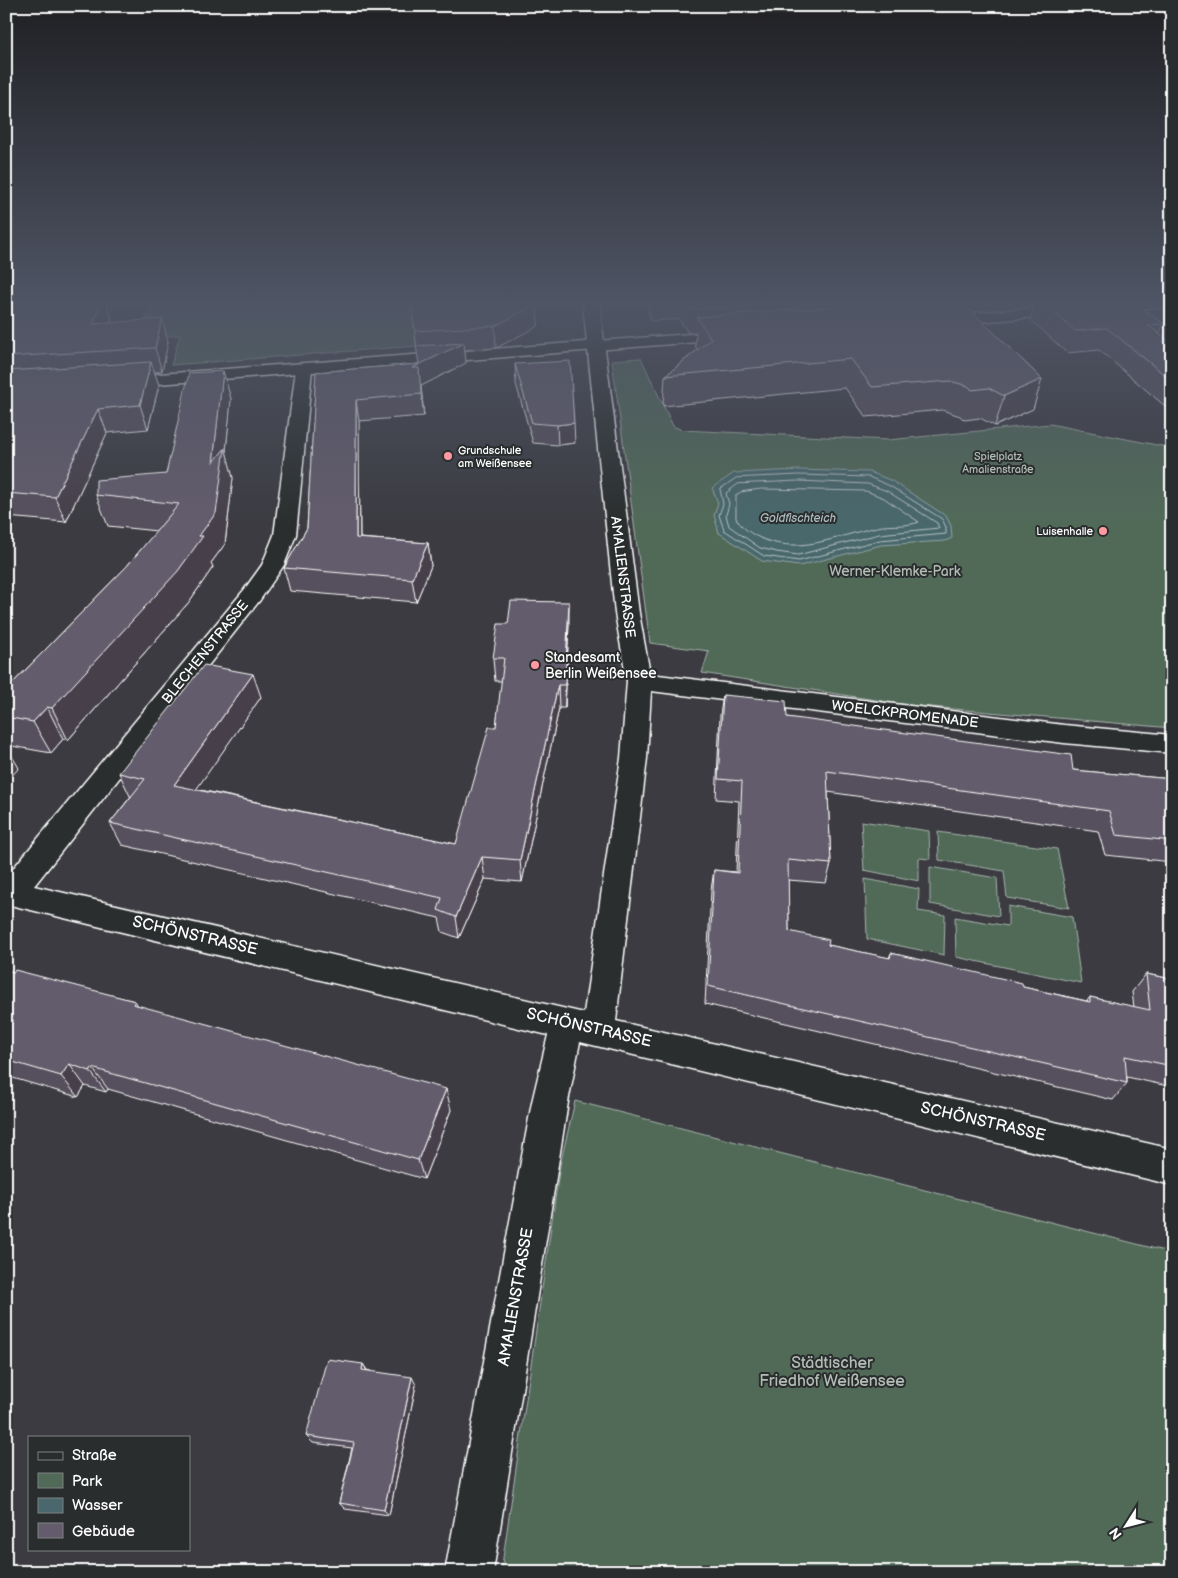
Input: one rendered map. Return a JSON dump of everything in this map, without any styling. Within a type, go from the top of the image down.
[{"type":"street","points":[[105,383],[195,377]]},
{"type":"street","name":"BLECHENSTRASSE","points":[[9,892],[252,595],[272,565],[284,535],[303,377]]},
{"type":"street","name":"AMALIENSTRASSE","points":[[469,1572],[550,1102],[582,1026],[634,758],[639,681],[627,613],[598,377]]},
{"type":"street","name":"WOELCKPROMENADE","points":[[639,681],[1054,733],[1172,744]]},
{"type":"street","name":"SCHÖNSTRASSE","points":[[9,892],[1172,1167]]},
{"type":"green space","name":"Werner-Klemke-Park","points":[[614,377],[650,377],[673,426],[682,430],[888,440],[1050,424],[1172,448],[1172,728],[908,705],[702,673],[709,651],[650,643]]},
{"type":"green space","points":[[861,821],[929,831],[930,859],[919,858],[919,881],[864,870]]},
{"type":"green space","points":[[938,832],[1057,849],[1069,908],[1007,898],[1004,871],[939,860]]},
{"type":"green space","points":[[930,867],[997,878],[999,916],[930,904]]},
{"type":"green space","points":[[865,879],[919,889],[918,911],[945,915],[944,955],[867,939]]},
{"type":"green space","points":[[1008,906],[1072,917],[1081,983],[956,957],[955,917],[1008,926]]},
{"type":"green space","name":"Städtischer Friedhof Weißensee","points":[[575,1101],[1172,1253],[1172,1572],[501,1572],[560,1165]]},
{"type":"water","name":"Goldfischteich","points":[[799,470],[870,472],[892,481],[946,516],[951,526],[952,538],[945,541],[881,545],[799,566],[762,561],[719,533],[714,515],[718,503],[712,488],[734,473]]},
{"type":"building","points":[[6,377],[147,377],[140,405],[98,409],[55,497],[6,493]]},
{"type":"building","points":[[188,377],[222,377],[213,463],[225,448],[216,513],[199,536],[203,536],[178,571],[52,708],[47,707],[33,722],[6,717],[6,690],[127,566],[179,504],[96,495],[96,480],[166,474]]},
{"type":"building","points":[[316,377],[420,377],[421,394],[356,400],[356,538],[428,543],[412,579],[284,568],[307,528]]},
{"type":"building","points":[[519,377],[571,377],[574,423],[557,425],[532,423]]},
{"type":"building","points":[[864,377],[1040,377],[1042,379],[1004,396],[989,388],[972,390],[968,386],[950,381],[872,387]]},
{"type":"building","points":[[511,601],[569,602],[565,685],[558,685],[520,860],[482,857],[456,917],[438,910],[442,898],[110,823],[145,779],[119,773],[204,665],[253,674],[174,785],[456,844],[489,727],[496,727],[504,658],[493,658],[498,624],[508,624]]},
{"type":"building","points":[[723,695],[786,701],[787,717],[1071,755],[1073,770],[1172,779],[1172,841],[1116,835],[1109,811],[827,771],[831,864],[788,860],[789,931],[829,940],[828,945],[890,958],[891,953],[1022,983],[1023,987],[1090,1002],[1090,997],[1150,1010],[1146,974],[1172,979],[1172,1066],[1125,1056],[1127,1083],[708,986],[714,870],[738,873],[742,781],[718,779]]},
{"type":"building","points":[[6,970],[14,972],[15,970],[135,1001],[133,1004],[446,1089],[418,1160],[92,1068],[90,1071],[69,1064],[61,1076],[6,1060]]},
{"type":"building","points":[[327,1359],[363,1364],[362,1370],[412,1377],[384,1510],[339,1503],[354,1443],[306,1436]]},
{"type":"place","name":"Grundschule am Weißensee","points":[[448,456]]},
{"type":"place","name":"Luisenhalle","points":[[1103,531]]},
{"type":"place","name":"Standesamt Berlin Weißensee","points":[[535,665]]},
{"type":"park label","name":"Spielplatz Amalienstraße","points":[[998,462]]}]
